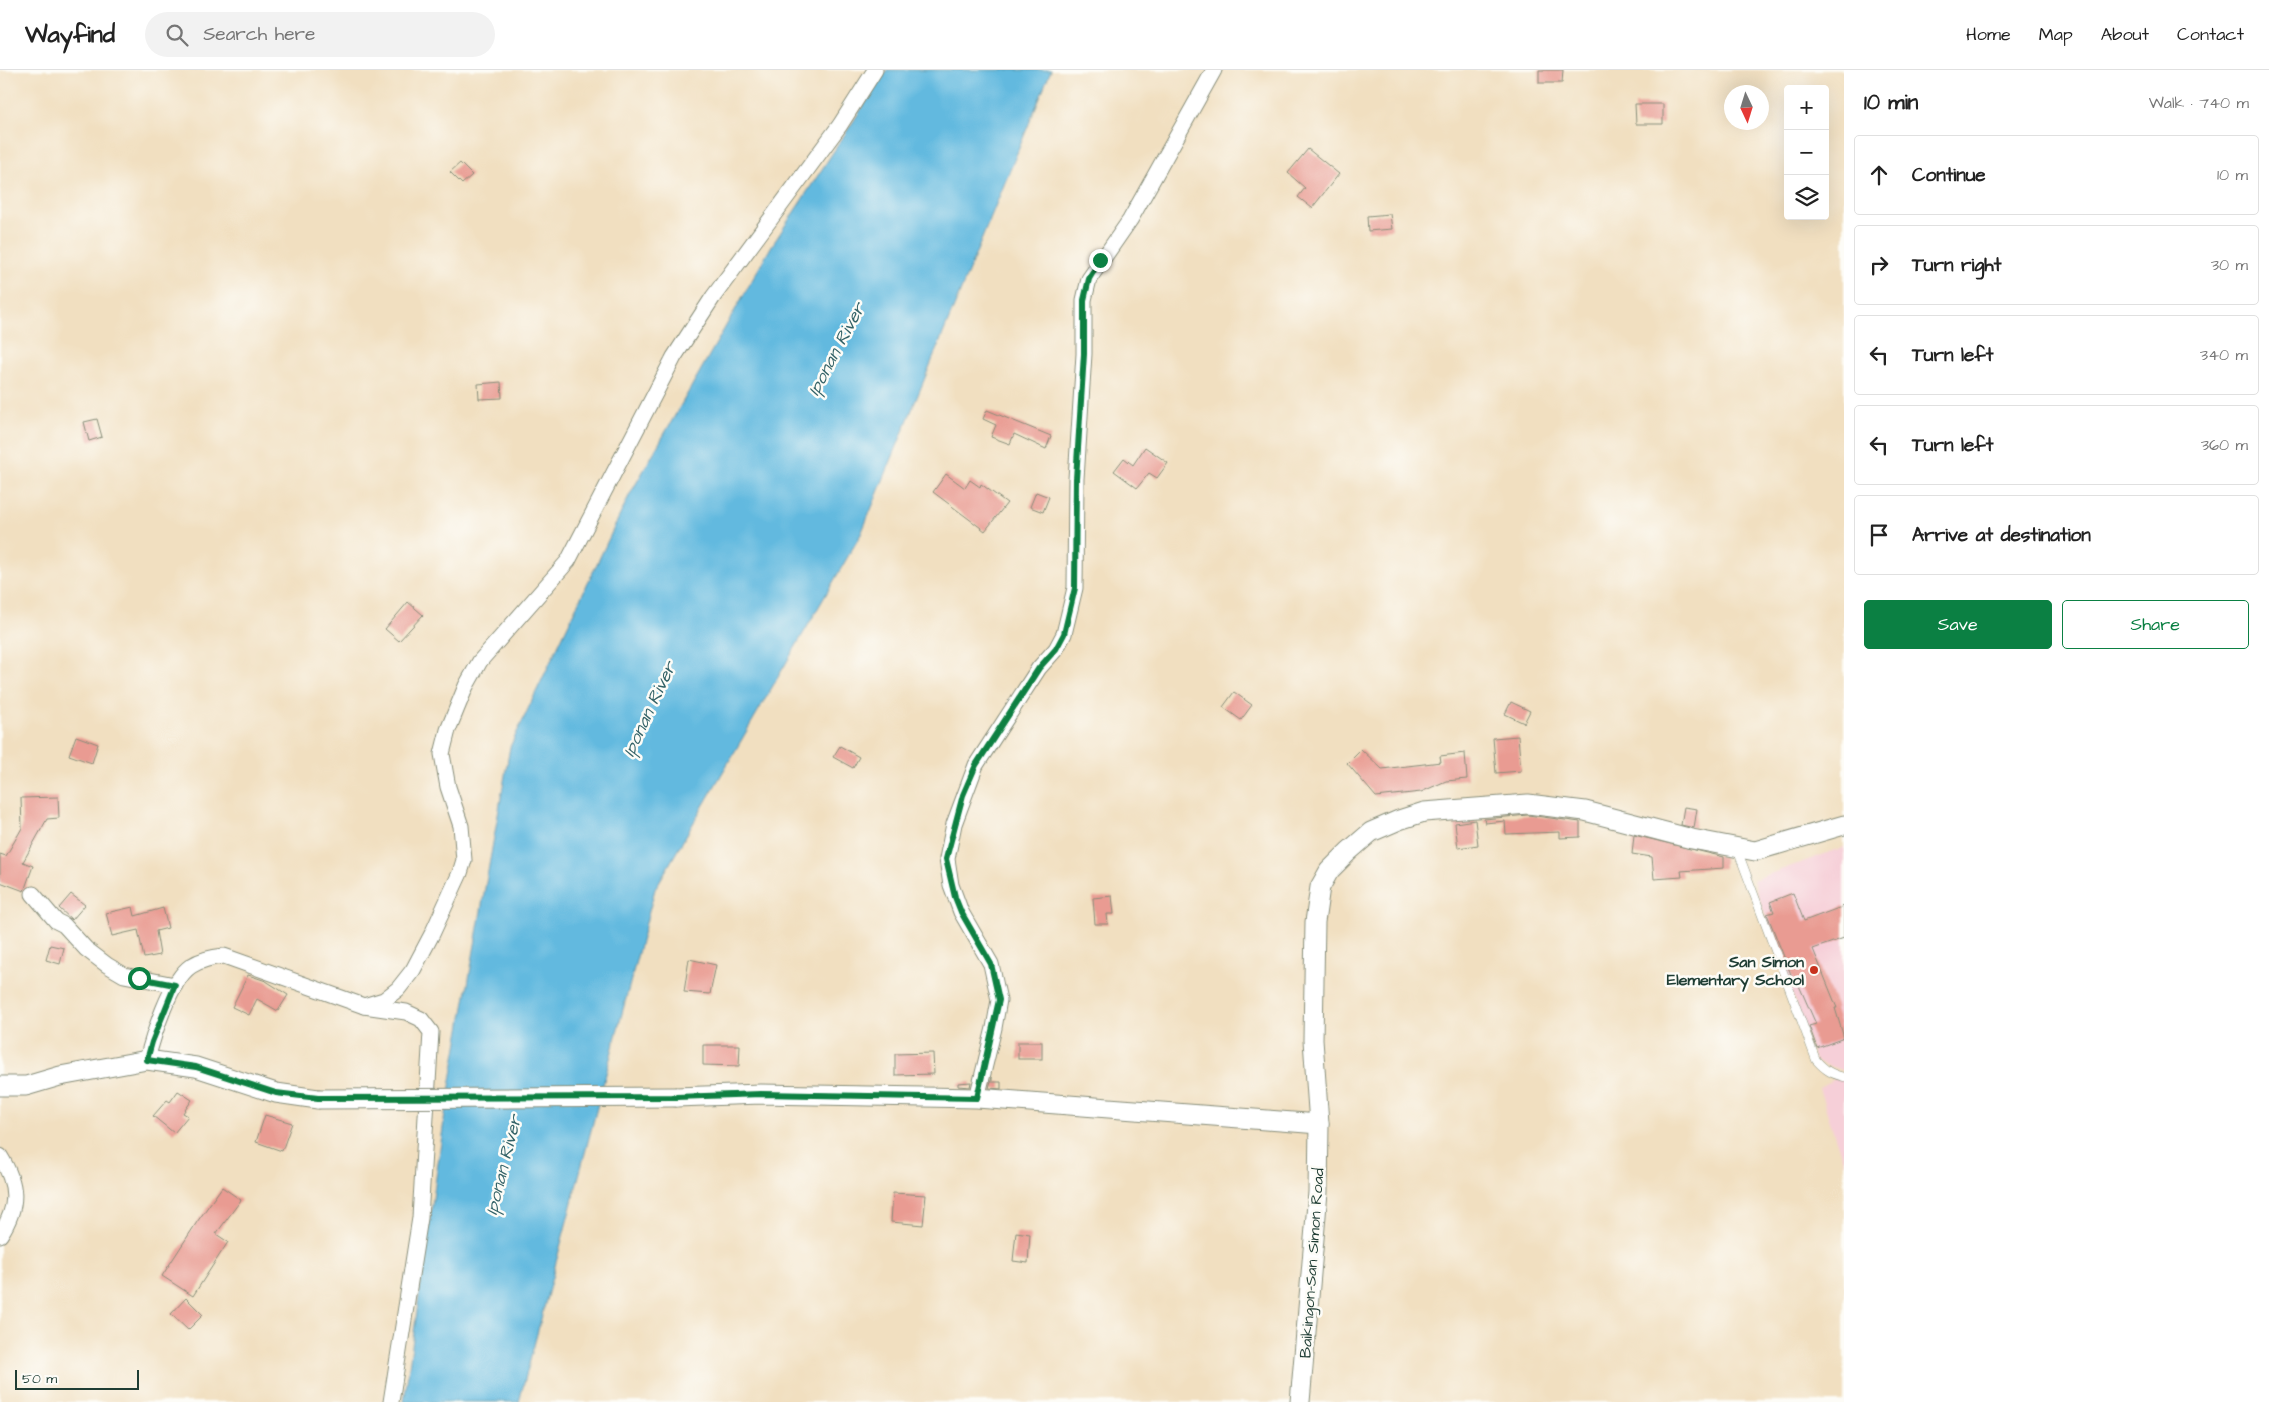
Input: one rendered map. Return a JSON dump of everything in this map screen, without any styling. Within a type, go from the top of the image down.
[{"type":"street","points":[[364,1006],[384,1000],[398,989],[413,970],[460,873],[464,860],[461,826],[448,787],[442,754],[448,730],[466,686],[480,661],[568,561],[674,357],[713,297],[840,125],[875,70]]},
{"type":"street","points":[[977,1098],[999,1000],[991,964],[961,912],[951,885],[946,859],[954,824],[976,765],[1039,668],[1056,649],[1064,634],[1075,588],[1076,479],[1084,354],[1084,300],[1089,279],[1130,220],[1214,70]]},
{"type":"street","name":"Baikingon-San Simon Road","points":[[1300,1402],[1318,1192],[1319,1124],[1313,1040],[1315,922],[1320,887],[1329,871],[1371,832],[1424,812],[1528,804],[1585,811],[1737,849],[1755,851],[1768,849],[1844,825]]},
{"type":"street","points":[[33,894],[56,921],[64,925],[86,949],[107,965],[124,975],[175,985]]},
{"type":"street","points":[[147,1060],[152,1042],[175,985],[189,967],[206,958],[224,956],[364,1006],[406,1012],[421,1019],[431,1032],[420,1218],[391,1402]]},
{"type":"street","points":[[0,1086],[26,1086],[60,1076],[147,1060],[196,1067],[276,1093],[318,1098],[676,1097],[761,1094],[977,1098],[1319,1124]]},
{"type":"street","points":[[0,1156],[10,1177],[15,1194],[10,1220],[0,1235]]},
{"type":"lane","points":[[1737,849],[1816,1060],[1825,1070],[1834,1075],[1844,1077]]},
{"type":"shaded area","name":"San Simon Elementary School","points":[[1844,847],[1844,1071],[1815,1061],[1753,880]]},
{"type":"shaded area","points":[[1844,1073],[1844,1164],[1819,1088]]},
{"type":"water","name":"Iponan River","points":[[887,70],[1051,70],[861,534],[655,889],[519,1402],[404,1402],[445,1114],[510,747],[629,496],[771,247]]},
{"type":"building","points":[[1539,70],[1563,70],[1562,83],[1539,83]]},
{"type":"building","points":[[1635,104],[1663,104],[1663,124],[1636,124]]},
{"type":"building","points":[[1308,149],[1339,174],[1312,208],[1298,197],[1305,188],[1288,173]]},
{"type":"building","points":[[460,163],[472,175],[462,184],[450,172]]},
{"type":"building","points":[[1390,214],[1392,229],[1368,231],[1367,216]]},
{"type":"building","points":[[501,382],[502,398],[479,399],[478,384]]},
{"type":"building","points":[[987,410],[1051,436],[1046,449],[1014,434],[1010,444],[991,437],[996,425],[983,419]]},
{"type":"building","points":[[97,419],[102,437],[89,441],[84,422]]},
{"type":"building","points":[[1145,447],[1168,463],[1157,478],[1149,473],[1137,488],[1114,471],[1124,458],[1133,465]]},
{"type":"building","points":[[946,474],[965,488],[970,480],[980,487],[981,484],[1007,503],[985,531],[933,492]]},
{"type":"building","points":[[1036,492],[1049,497],[1043,512],[1030,507]]},
{"type":"building","points":[[408,602],[423,615],[399,641],[385,629]]},
{"type":"building","points":[[1234,692],[1252,705],[1241,720],[1223,707]]},
{"type":"building","points":[[1511,702],[1530,711],[1524,723],[1505,714]]},
{"type":"building","points":[[76,736],[98,744],[92,763],[69,755]]},
{"type":"building","points":[[1518,736],[1521,771],[1496,773],[1493,738]]},
{"type":"building","points":[[840,746],[859,757],[853,768],[833,757]]},
{"type":"building","points":[[1361,749],[1382,769],[1441,762],[1440,756],[1465,753],[1467,779],[1446,781],[1421,792],[1376,797],[1347,763]]},
{"type":"building","points":[[58,797],[59,818],[47,819],[23,862],[33,866],[24,891],[0,882],[0,854],[6,856],[22,828],[21,798]]},
{"type":"building","points":[[1684,807],[1697,809],[1694,828],[1681,825]]},
{"type":"building","points":[[1528,815],[1580,822],[1580,837],[1560,838],[1560,832],[1506,834],[1505,821],[1485,823],[1484,819]]},
{"type":"building","points":[[1475,820],[1478,845],[1458,848],[1455,823]]},
{"type":"building","points":[[1634,835],[1724,857],[1724,868],[1681,871],[1682,877],[1654,879],[1652,857],[1632,854]]},
{"type":"building","points":[[1793,893],[1804,921],[1844,906],[1844,938],[1813,949],[1837,1008],[1835,1008],[1844,1038],[1817,1048],[1809,1026],[1816,1024],[1797,981],[1794,982],[1767,914],[1774,912],[1770,902]]},
{"type":"building","points":[[71,894],[85,905],[72,920],[59,908]]},
{"type":"building","points":[[1112,896],[1114,914],[1107,914],[1108,924],[1095,924],[1093,898]]},
{"type":"building","points":[[133,907],[135,916],[163,908],[168,928],[156,931],[160,955],[144,958],[138,930],[112,936],[106,913]]},
{"type":"building","points":[[50,945],[64,948],[60,964],[46,960]]},
{"type":"building","points":[[689,959],[716,965],[710,994],[684,992]]},
{"type":"building","points":[[248,975],[266,981],[288,995],[278,1011],[257,999],[249,1015],[232,1007]]},
{"type":"building","points":[[1018,1042],[1042,1042],[1042,1059],[1018,1059]]},
{"type":"building","points":[[703,1045],[740,1045],[739,1066],[703,1065]]},
{"type":"building","points":[[933,1053],[934,1074],[895,1075],[895,1054]]},
{"type":"building","points":[[992,1077],[992,1082],[1001,1082],[1001,1089],[989,1088]]},
{"type":"building","points":[[971,1082],[970,1087],[958,1086],[958,1083]]},
{"type":"building","points":[[178,1091],[192,1100],[183,1113],[188,1116],[174,1133],[153,1116],[167,1100],[170,1102]]},
{"type":"building","points":[[265,1115],[292,1123],[282,1151],[256,1142]]},
{"type":"building","points":[[222,1187],[241,1200],[216,1234],[228,1242],[193,1296],[162,1276]]},
{"type":"building","points":[[893,1193],[926,1195],[923,1225],[891,1222]]},
{"type":"building","points":[[1016,1232],[1030,1234],[1028,1263],[1013,1261]]},
{"type":"building","points":[[186,1298],[203,1315],[188,1330],[171,1314]]},
{"type":"place","name":"San Simon Elementary School","points":[[1814,970]]},
{"type":"route","points":[[139,978],[175,985],[152,1042],[147,1060],[196,1067],[220,1074],[243,1084],[276,1093],[318,1098],[676,1097],[761,1094],[977,1098],[999,1000],[991,964],[961,912],[951,885],[946,859],[963,795],[976,765],[1039,668],[1056,649],[1064,634],[1075,588],[1076,479],[1084,354],[1084,300],[1089,279],[1100,260]]}]
